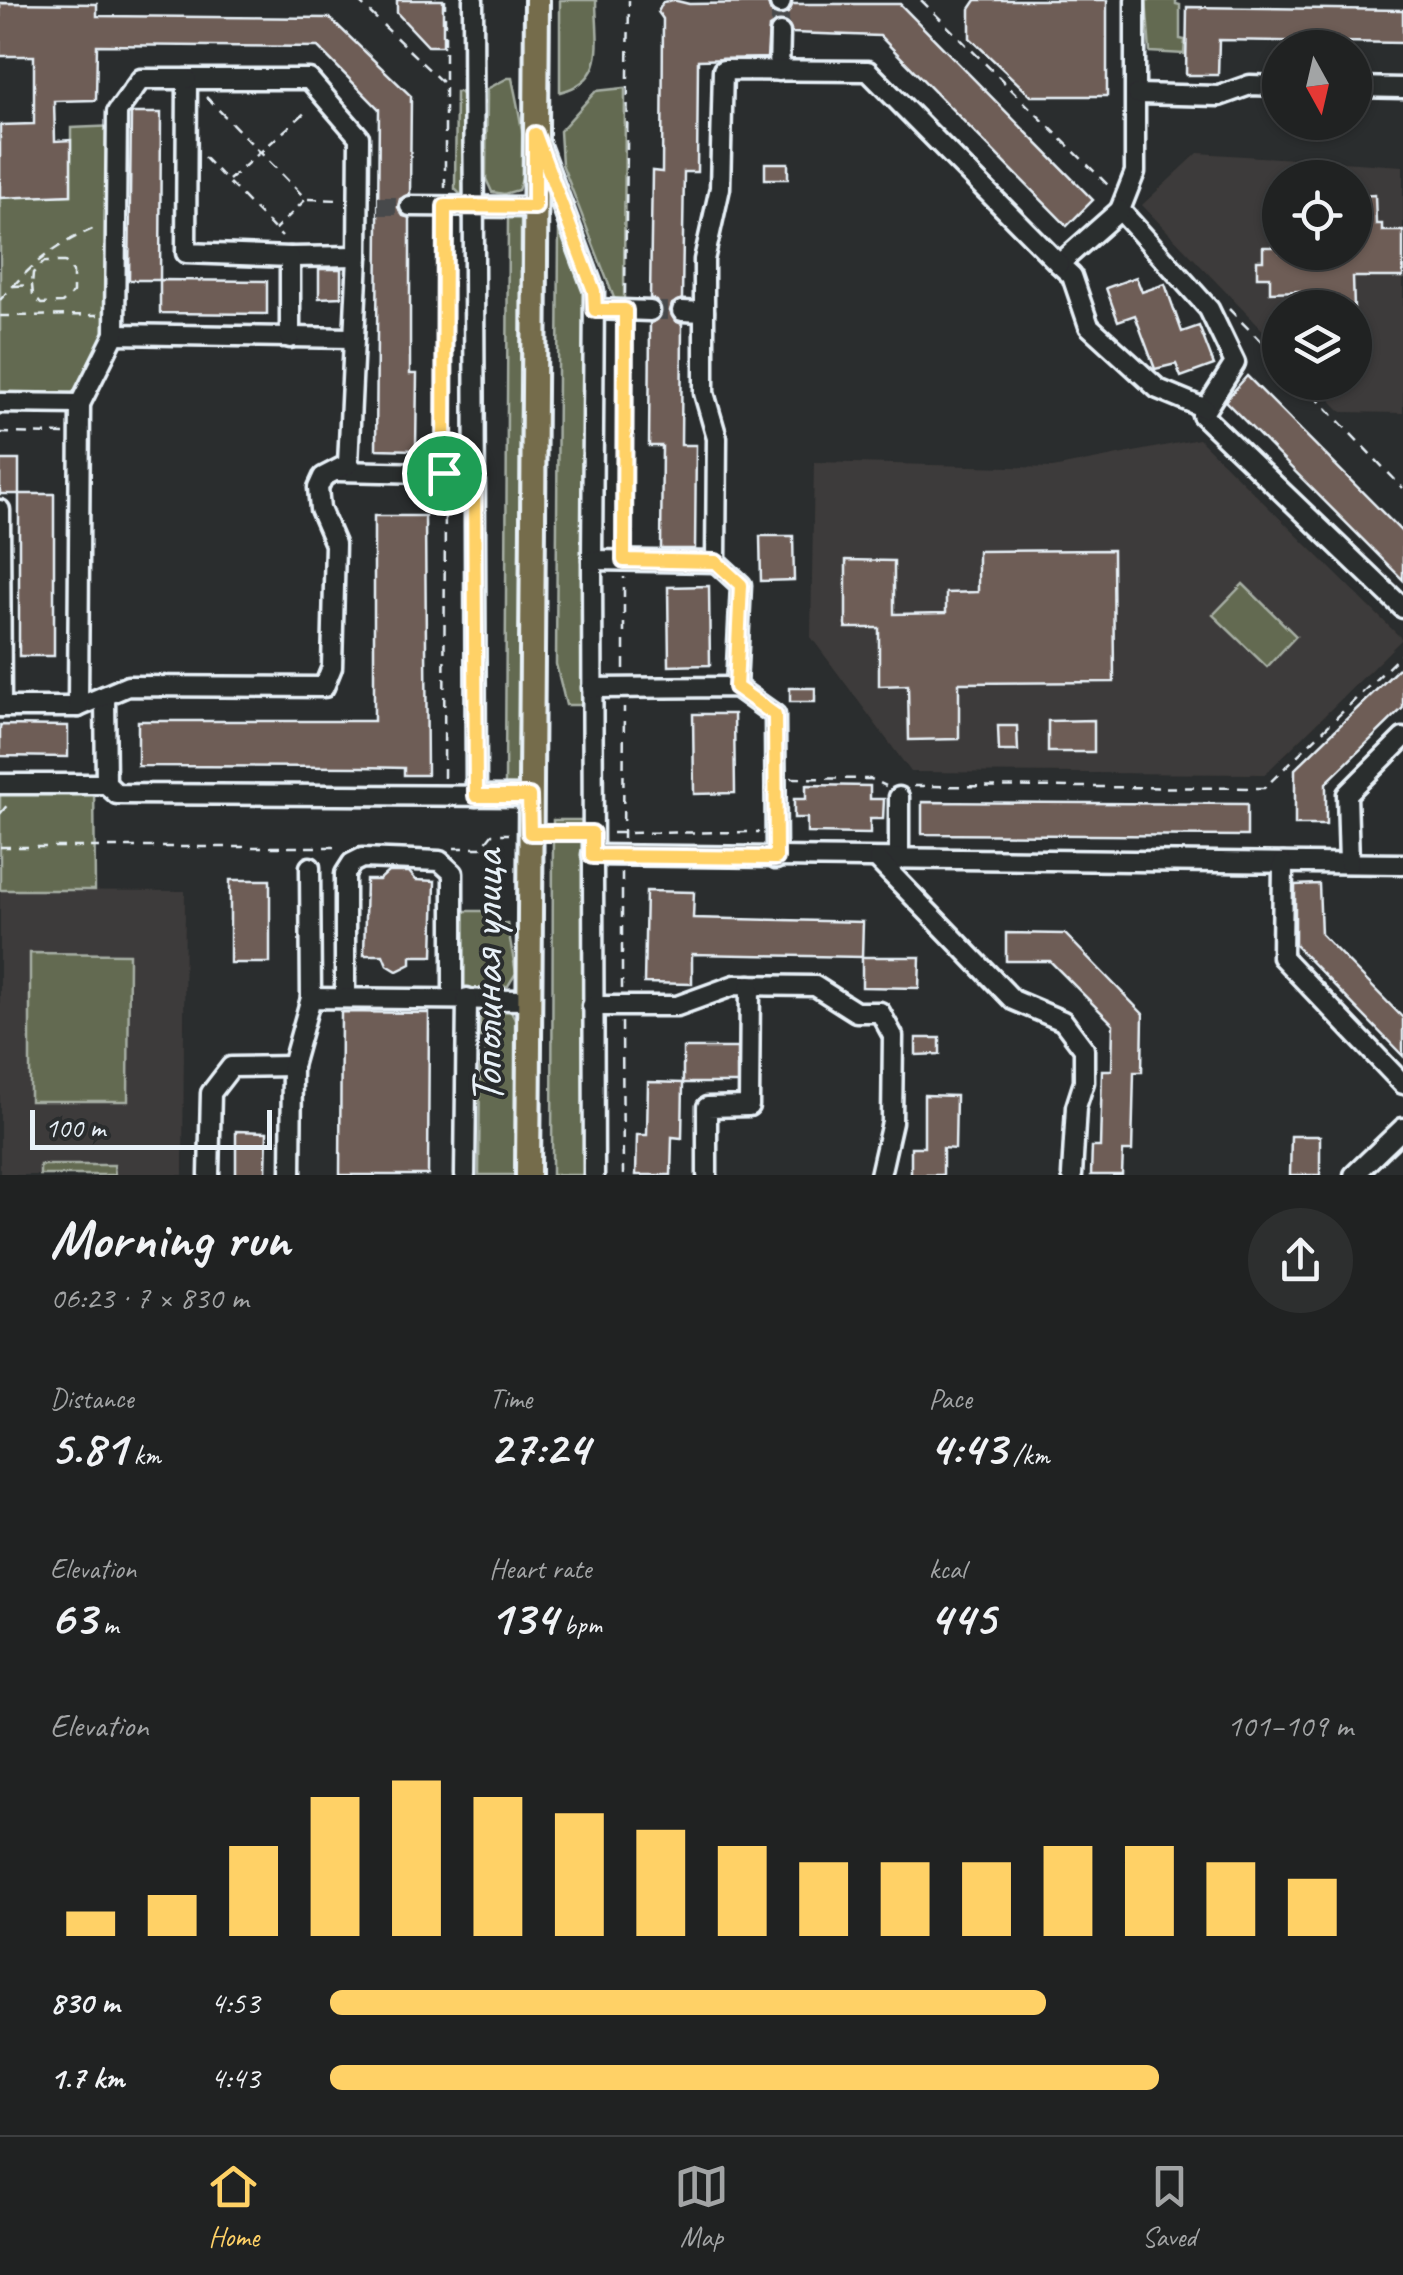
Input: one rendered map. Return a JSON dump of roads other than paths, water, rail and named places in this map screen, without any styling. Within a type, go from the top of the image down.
[{"type":"main road","name":"Тополиная улица","points":[[528,1175],[537,0]]},
{"type":"street","points":[[473,0],[476,796]]},
{"type":"street","points":[[1060,264],[1122,205],[1135,172],[1136,0]]},
{"type":"street","points":[[779,71],[780,33]]},
{"type":"street","points":[[716,562],[717,438],[704,394],[704,260],[720,188],[723,70],[868,72],[1072,276],[1089,326],[1158,389],[1204,408]]},
{"type":"street","points":[[0,510],[0,707],[78,707],[128,686],[324,687],[332,667],[335,544],[320,509],[318,488],[323,476],[348,464],[358,256],[366,204],[359,137],[309,80],[141,79],[116,112],[115,334],[80,404],[78,707]]},
{"type":"street","points":[[187,79],[186,254],[358,256]]},
{"type":"street","points":[[1137,94],[1219,96],[1250,85],[1262,85]]},
{"type":"street","points":[[1372,87],[1403,88]]},
{"type":"street","points":[[535,134],[594,291],[594,1175]]},
{"type":"street","points":[[1122,205],[1210,309],[1234,363],[1202,415],[1403,608]]},
{"type":"street","points":[[410,206],[535,207]]},
{"type":"street","points":[[290,338],[295,257]]},
{"type":"street","points":[[595,310],[650,311]]},
{"type":"street","points":[[682,311],[704,312]]},
{"type":"street","points":[[115,334],[354,338]]},
{"type":"street","points":[[0,403],[80,404]]},
{"type":"street","points":[[336,471],[474,474]]},
{"type":"street","points":[[592,560],[716,562],[741,585],[736,687]]},
{"type":"street","points":[[592,688],[736,687],[775,715],[776,858]]},
{"type":"street","points":[[104,696],[106,784]]},
{"type":"street","points":[[1348,863],[1347,794],[1403,738]]},
{"type":"street","points":[[0,784],[106,784],[118,794],[529,796]]},
{"type":"street","points":[[898,790],[899,860]]},
{"type":"street","points":[[592,856],[1403,864]]},
{"type":"street","points":[[345,996],[345,874],[352,863],[362,858],[440,860],[452,873],[465,1175]]},
{"type":"street","points":[[878,860],[1013,1000],[1063,1021],[1084,1049],[1084,1082],[1076,1108],[1072,1175]]},
{"type":"street","points":[[1283,863],[1282,957],[1403,1084]]},
{"type":"street","points":[[292,1175],[292,1066],[311,998],[310,868]]},
{"type":"street","points":[[592,1006],[677,1006],[735,985],[815,986],[856,1012],[880,1012],[893,1036],[892,1122],[880,1175]]},
{"type":"street","points":[[707,1175],[706,1107],[749,1106],[750,985]]},
{"type":"street","points":[[311,998],[529,1000]]},
{"type":"street","points":[[209,1175],[210,1093],[231,1067],[292,1066]]},
{"type":"street","points":[[1356,1174],[1403,1128]]},
{"type":"tunnel","points":[[780,4],[780,33]]},
{"type":"tunnel","points":[[378,206],[410,206]]},
{"type":"tunnel","points":[[650,311],[682,311]]}]
